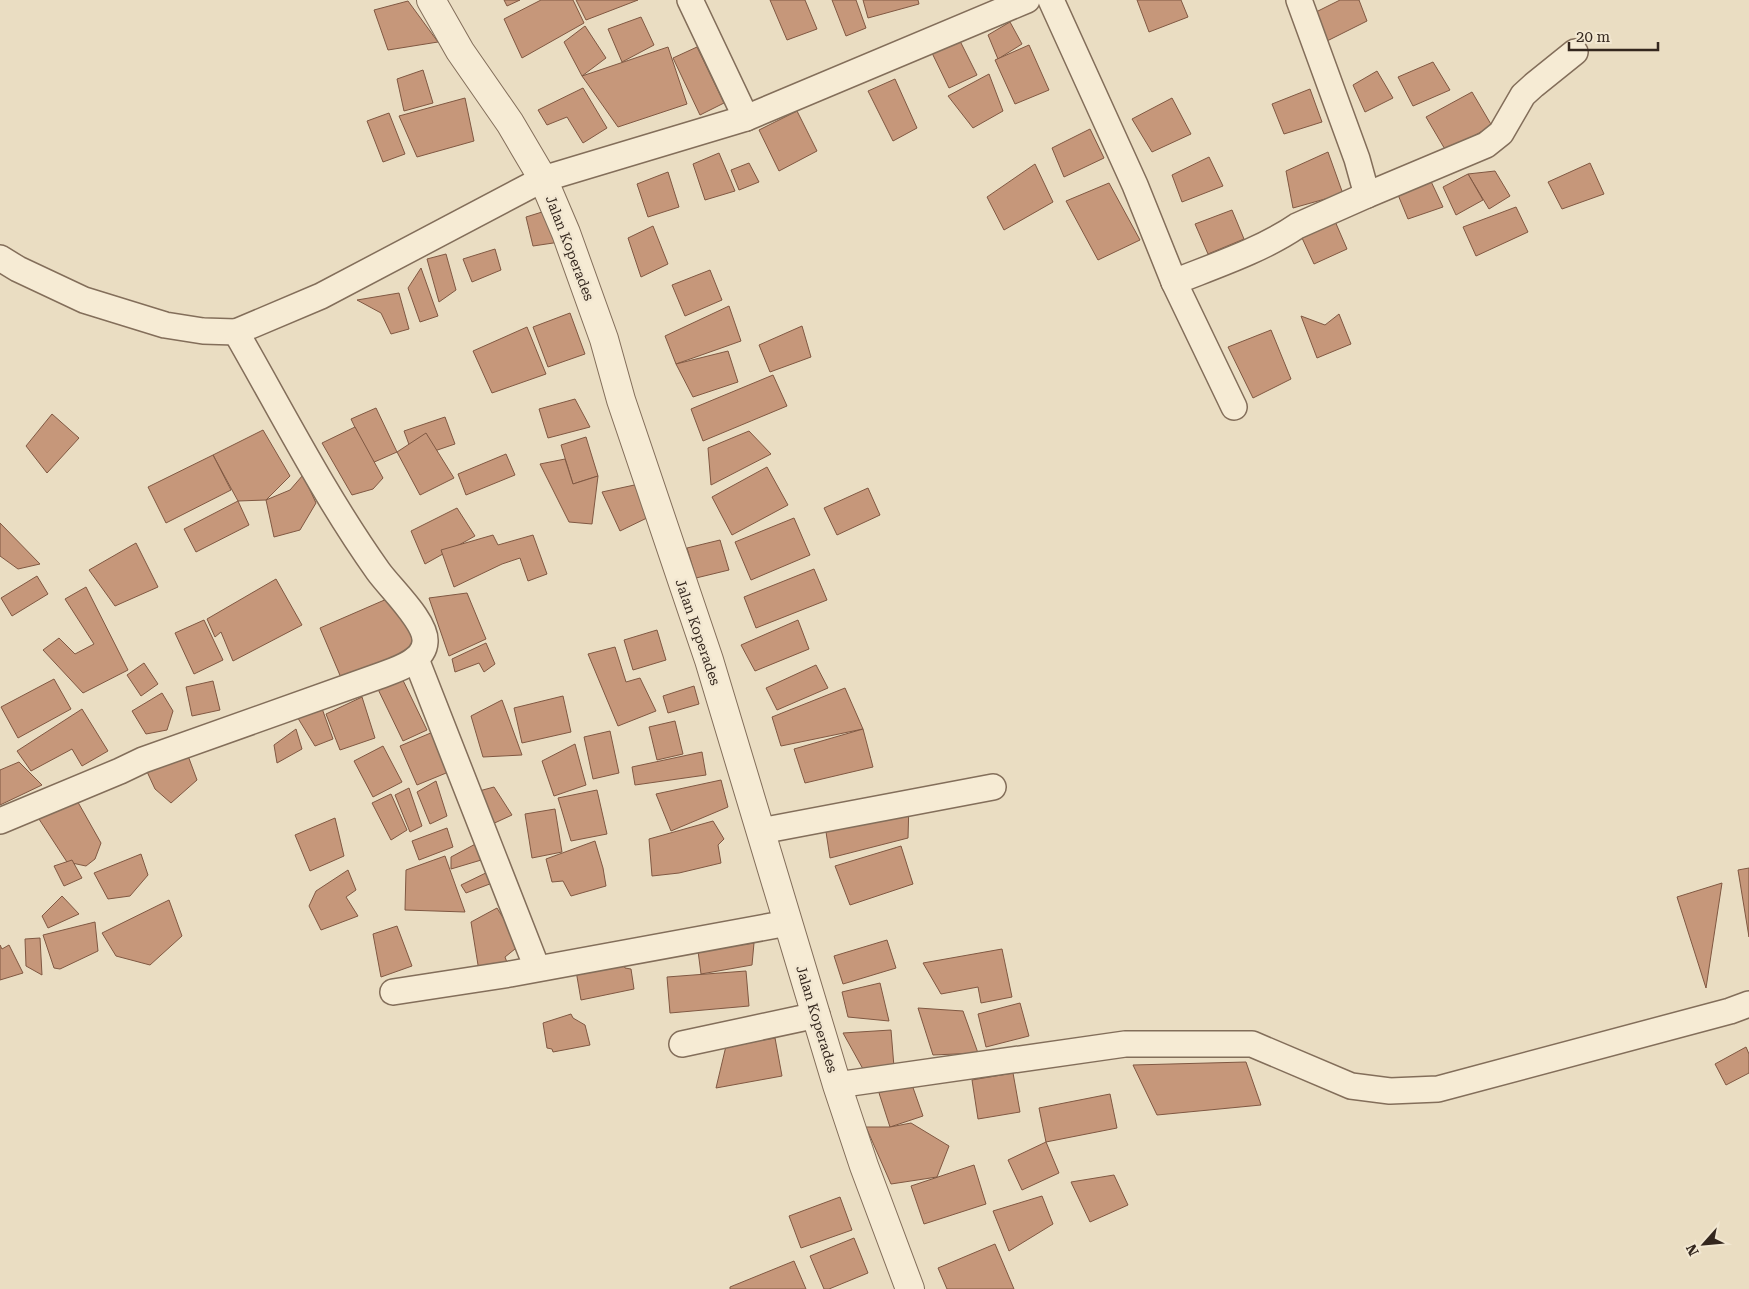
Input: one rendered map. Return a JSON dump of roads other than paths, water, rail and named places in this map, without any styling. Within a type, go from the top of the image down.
[{"type":"street","name":"Jalan Koperades","points":[[431,0],[460,51],[510,123],[543,179],[566,233],[604,339],[620,400],[709,660],[837,1085],[864,1166],[910,1289]]},
{"type":"street","points":[[690,0],[746,118]]},
{"type":"street","points":[[0,258],[18,269],[84,300],[165,325],[203,331],[236,332],[321,296],[543,179],[746,118],[1027,0]]},
{"type":"street","points":[[1051,0],[1135,185],[1174,282],[1234,407]]},
{"type":"street","points":[[1300,0],[1357,159],[1367,195]]},
{"type":"street","points":[[1174,282],[1238,256],[1297,226],[1367,195],[1486,145],[1501,133],[1523,95],[1575,52]]},
{"type":"street","points":[[0,821],[143,760],[379,676],[416,659],[426,644],[423,626],[378,572],[319,480],[236,332]]},
{"type":"street","points":[[416,659],[537,968]]},
{"type":"street","points":[[761,831],[992,787]]},
{"type":"street","points":[[393,992],[788,923]]},
{"type":"street","points":[[837,1085],[1125,1044],[1252,1044],[1351,1086],[1390,1091],[1438,1089],[1749,1004]]},
{"type":"street","points":[[682,1044],[816,1015]]}]
